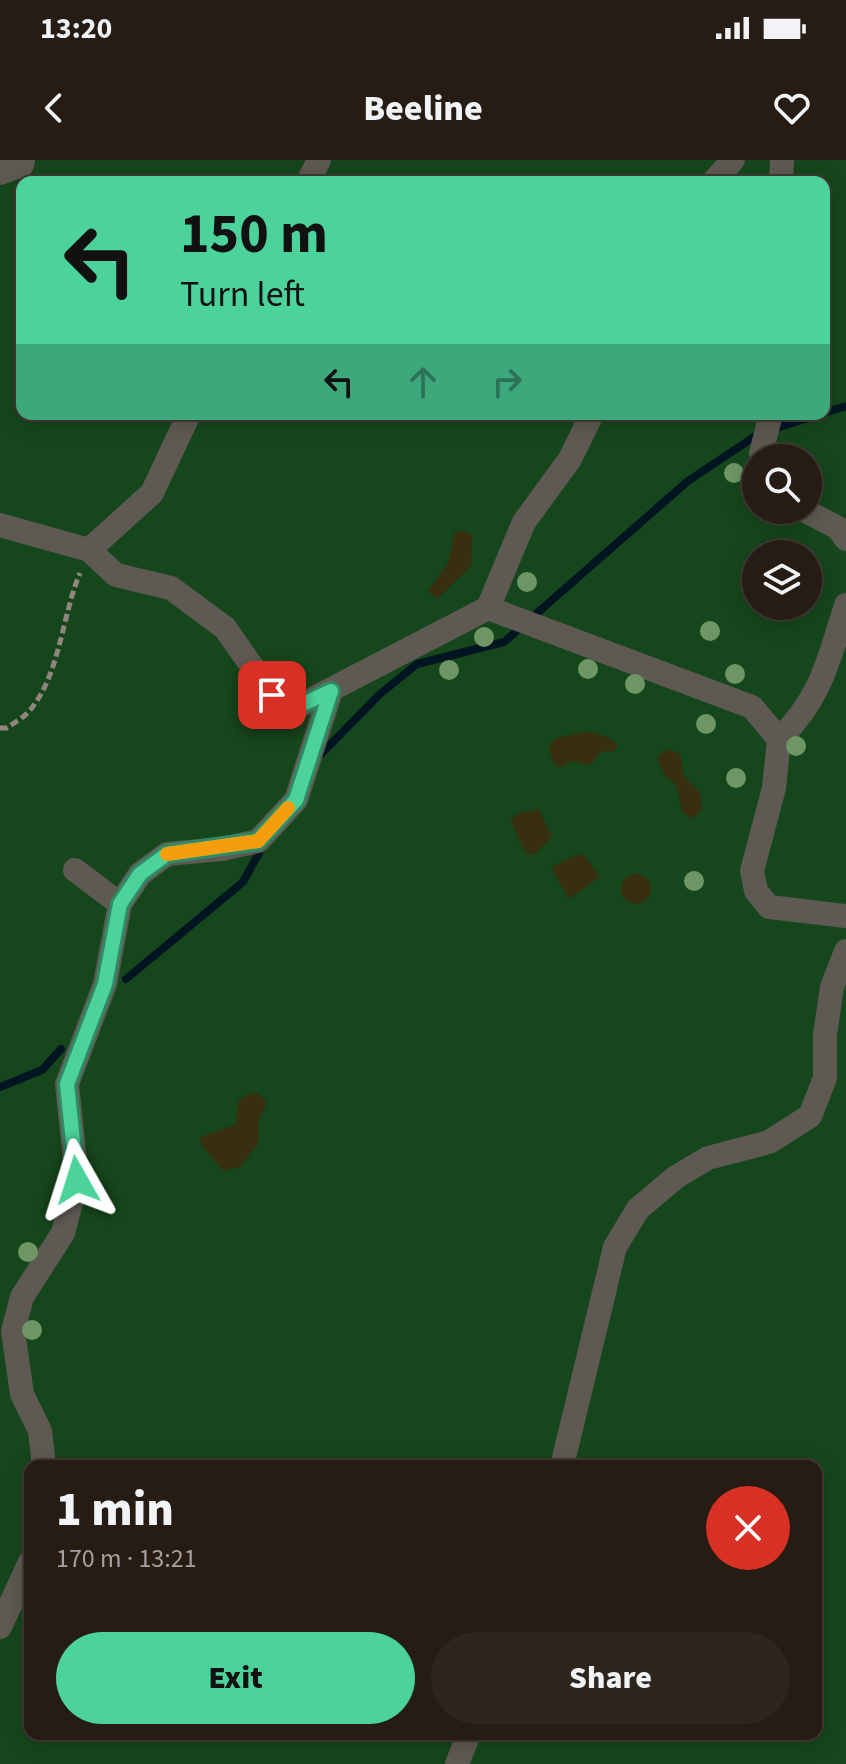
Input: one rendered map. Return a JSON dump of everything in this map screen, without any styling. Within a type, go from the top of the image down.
[{"type":"lane","points":[[0,173],[22,165],[23,160]]},
{"type":"lane","points":[[718,176],[733,160]]},
{"type":"lane","points":[[89,550],[152,493],[186,420]]},
{"type":"lane","points":[[498,612],[524,522],[570,459],[589,420]]},
{"type":"lane","points":[[764,444],[770,420]]},
{"type":"lane","points":[[822,520],[838,528],[846,539]]},
{"type":"lane","points":[[0,525],[89,550],[116,575],[171,588],[225,628],[272,695],[301,705],[498,612],[752,707],[779,739]]},
{"type":"lane","points":[[846,605],[823,678],[803,717],[779,739],[774,788],[752,871],[756,891],[769,907],[846,916]]},
{"type":"lane","points":[[43,1460],[40,1431],[22,1394],[13,1331],[22,1297],[63,1233],[77,1180],[67,1084],[105,984],[120,904],[140,874],[167,854],[258,841],[296,800],[331,691]]},
{"type":"lane","points":[[75,870],[120,904]]},
{"type":"lane","points":[[563,1460],[615,1247],[638,1209],[676,1177],[708,1158],[769,1142],[810,1116],[825,1078],[825,1035],[832,987],[846,951]]},
{"type":"lane","points":[[0,1627],[24,1575]]},
{"type":"lane","points":[[457,1764],[467,1740]]},
{"type":"path","points":[[0,728],[6,728],[31,710],[49,676],[68,603],[89,550]]},
{"type":"green space","points":[[0,160],[846,160],[846,1764],[0,1764]]},
{"type":"sand","points":[[455,531],[468,532],[472,537],[471,566],[437,599],[428,591],[448,563]]},
{"type":"sand","points":[[584,732],[603,735],[618,746],[612,752],[601,751],[590,765],[570,761],[561,768],[556,766],[549,752],[550,744],[556,738]]},
{"type":"sand","points":[[666,749],[680,754],[684,776],[700,792],[702,809],[693,819],[682,812],[677,786],[665,776],[657,758]]},
{"type":"sand","points":[[539,809],[552,836],[536,854],[526,854],[510,820],[519,813]]},
{"type":"sand","points":[[579,854],[585,856],[600,877],[569,899],[551,867]]},
{"type":"sand","points":[[636,874],[647,878],[651,889],[647,900],[636,904],[625,900],[621,889],[625,878]]},
{"type":"sand","points":[[250,1093],[258,1093],[267,1103],[258,1122],[259,1142],[240,1167],[223,1171],[200,1143],[201,1137],[236,1124],[238,1101]]},
{"type":"waterway","points":[[830,411],[846,406]]},
{"type":"waterway","points":[[773,429],[802,420]]},
{"type":"waterway","points":[[317,758],[380,694],[417,664],[504,642],[688,481],[760,433]]},
{"type":"waterway","points":[[126,979],[243,882],[264,844]]},
{"type":"waterway","points":[[0,1087],[42,1070],[61,1049]]},
{"type":"slow traffic","points":[[167,854],[222,849],[258,841],[288,808]]},
{"type":"route","points":[[77,1180],[67,1084],[105,984],[120,904],[140,874],[167,854],[222,849],[258,841],[296,800],[331,691],[301,705],[272,695]]}]
